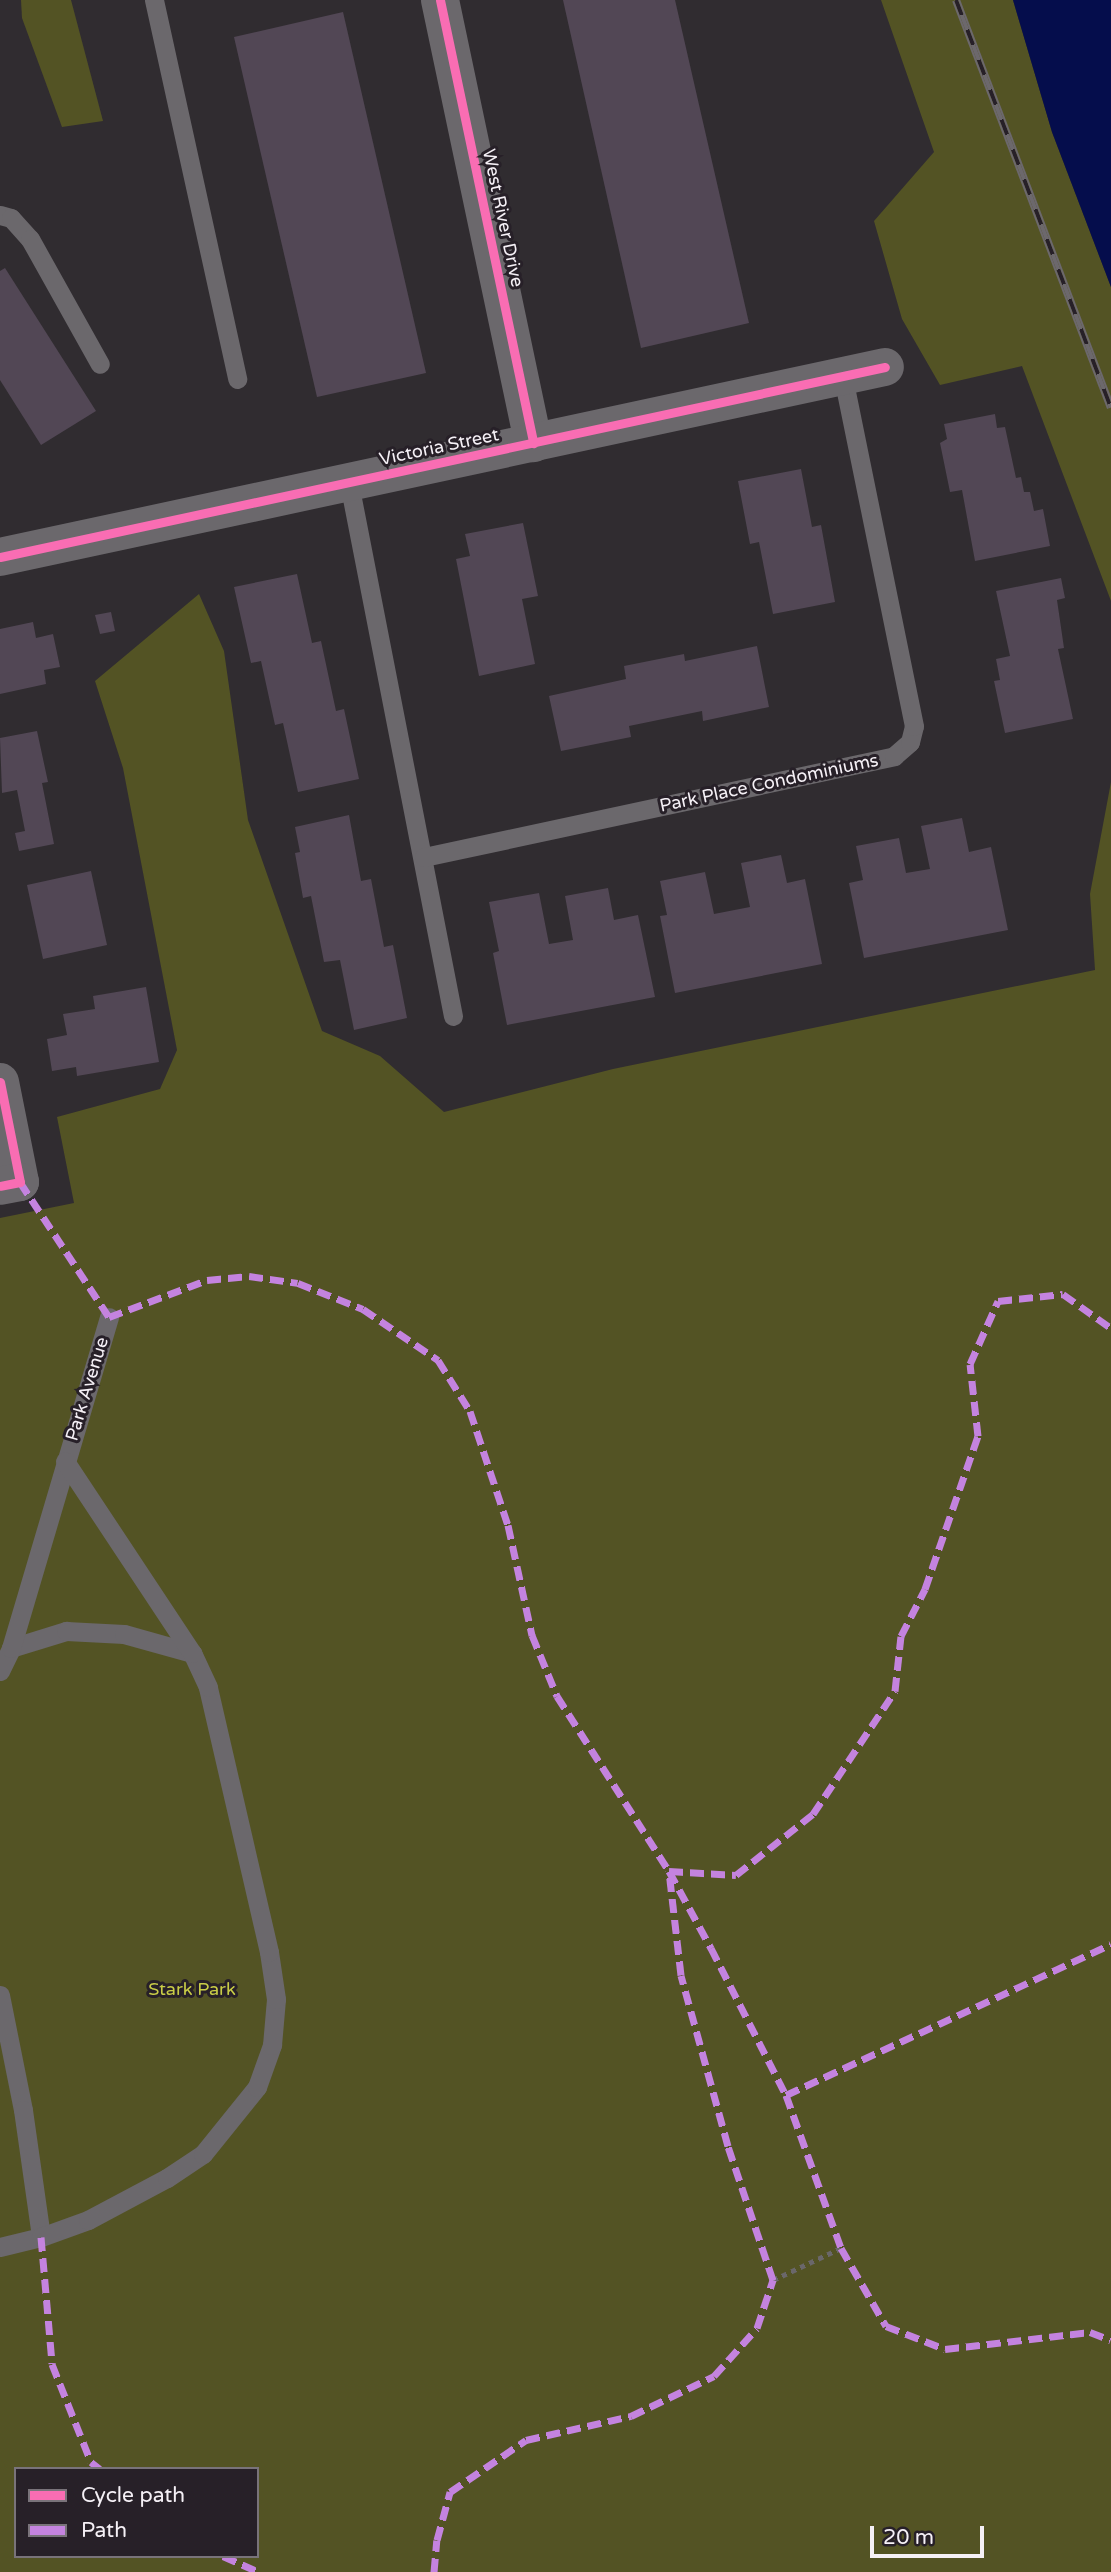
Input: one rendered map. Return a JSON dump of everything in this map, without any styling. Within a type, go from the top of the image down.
[{"type":"street","name":"West River Drive","points":[[440,0],[533,443]]},
{"type":"street","name":"Victoria Street","points":[[0,558],[885,367]]},
{"type":"street","points":[[0,1082],[10,1184]]},
{"type":"lane","points":[[154,0],[237,379]]},
{"type":"lane","points":[[0,215],[11,218],[30,239],[100,363]]},
{"type":"lane","name":"Park Place Condominiums","points":[[424,857],[894,756],[910,742],[914,726],[843,377]]},
{"type":"lane","points":[[349,483],[453,1016]]},
{"type":"lane","name":"Park Avenue","points":[[0,1671],[11,1648],[109,1317]]},
{"type":"lane","points":[[0,2247],[41,2237],[100,2214],[167,2179],[203,2154],[257,2087],[272,2045],[276,1998],[269,1952],[208,1687],[192,1653],[65,1461]]},
{"type":"lane","points":[[11,1648],[66,1631],[124,1634],[192,1653]]},
{"type":"lane","points":[[0,1995],[23,2110],[41,2237]]},
{"type":"path","points":[[774,2280],[841,2248]]},
{"type":"green space","points":[[21,0],[71,0],[103,121],[62,127],[22,18]]},
{"type":"green space","points":[[881,0],[1013,0],[1052,132],[1111,287],[1111,601],[1022,366],[940,385],[902,319],[874,221],[934,152]]},
{"type":"green space","name":"Stark Park","points":[[199,594],[224,651],[248,820],[322,1031],[380,1056],[444,1112],[613,1069],[1095,970],[1090,894],[1111,782],[1111,2572],[0,2572],[0,1218],[74,1203],[57,1117],[160,1089],[177,1050],[123,768],[95,681]]},
{"type":"shaded area","points":[[1013,0],[1111,0],[1111,287],[1052,132]]},
{"type":"building","points":[[563,0],[675,0],[749,323],[641,348]]},
{"type":"building","points":[[343,12],[426,373],[317,397],[234,37]]},
{"type":"building","points":[[5,268],[96,411],[41,445],[0,380],[0,271]]},
{"type":"building","points":[[995,414],[997,428],[1005,427],[1016,478],[1021,477],[1024,492],[1030,492],[1034,511],[1043,509],[1050,546],[975,561],[962,490],[950,492],[940,443],[947,439],[944,424]]},
{"type":"building","points":[[801,469],[812,527],[821,525],[835,602],[773,614],[759,542],[750,544],[738,481]]},
{"type":"building","points":[[523,523],[538,596],[522,599],[535,664],[479,676],[456,559],[470,556],[465,534]]},
{"type":"building","points":[[297,574],[312,643],[321,641],[336,711],[344,709],[359,779],[298,792],[283,723],[275,725],[261,661],[251,663],[234,587]]},
{"type":"building","points":[[1061,578],[1065,598],[1057,600],[1064,648],[1058,649],[1073,719],[1005,733],[994,681],[1000,680],[996,659],[1010,656],[996,591]]},
{"type":"building","points":[[111,612],[115,631],[100,634],[95,615]]},
{"type":"building","points":[[33,622],[36,638],[53,634],[60,667],[44,670],[46,684],[0,694],[0,629]]},
{"type":"building","points":[[757,646],[769,707],[703,721],[702,711],[629,726],[631,737],[561,751],[549,696],[626,679],[624,666],[684,654],[685,661]]},
{"type":"building","points":[[37,731],[48,782],[42,783],[54,844],[19,851],[15,833],[25,831],[17,790],[2,793],[0,738]]},
{"type":"building","points":[[349,815],[361,881],[371,879],[384,947],[393,945],[407,1018],[354,1030],[340,960],[324,962],[311,896],[303,898],[295,853],[300,852],[295,827]]},
{"type":"building","points":[[962,818],[969,852],[991,847],[1008,930],[864,958],[849,883],[863,880],[856,846],[899,838],[906,873],[930,869],[921,826]]},
{"type":"building","points":[[781,855],[787,883],[805,879],[822,964],[675,993],[660,916],[667,915],[660,881],[705,872],[714,914],[750,907],[741,863]]},
{"type":"building","points":[[91,871],[107,945],[43,959],[27,885]]},
{"type":"building","points":[[608,888],[614,920],[638,915],[655,997],[507,1025],[493,953],[499,951],[489,902],[539,893],[549,944],[573,940],[565,896]]},
{"type":"building","points":[[146,987],[159,1062],[77,1076],[76,1067],[52,1071],[47,1039],[67,1035],[63,1014],[95,1009],[93,996]]},
{"type":"railway","points":[[956,0],[1111,408]]},
{"type":"marked path","points":[[20,1182],[109,1317],[207,1280],[249,1276],[298,1283],[363,1309],[438,1360],[470,1411],[508,1525],[532,1635],[557,1696],[669,1871],[711,1948],[786,2095],[841,2248],[886,2326],[945,2349],[1090,2332],[1111,2340]]},
{"type":"marked path","points":[[434,2572],[437,2540],[450,2492],[526,2440],[631,2416],[714,2376],[757,2328],[773,2280],[728,2146],[681,1975],[669,1871],[736,1875],[813,1814],[895,1691],[901,1636],[925,1589],[978,1436],[970,1364],[998,1301],[1063,1294],[1111,1328]]},
{"type":"marked path","points":[[786,2095],[1111,1944]]},
{"type":"marked path","points":[[41,2237],[52,2364],[91,2462],[97,2467]]},
{"type":"marked path","points":[[228,2558],[259,2572]]},
{"type":"cycle path","points":[[440,0],[533,443]]},
{"type":"cycle path","points":[[0,557],[885,367]]},
{"type":"cycle path","points":[[0,1082],[20,1182],[0,1186]]}]
